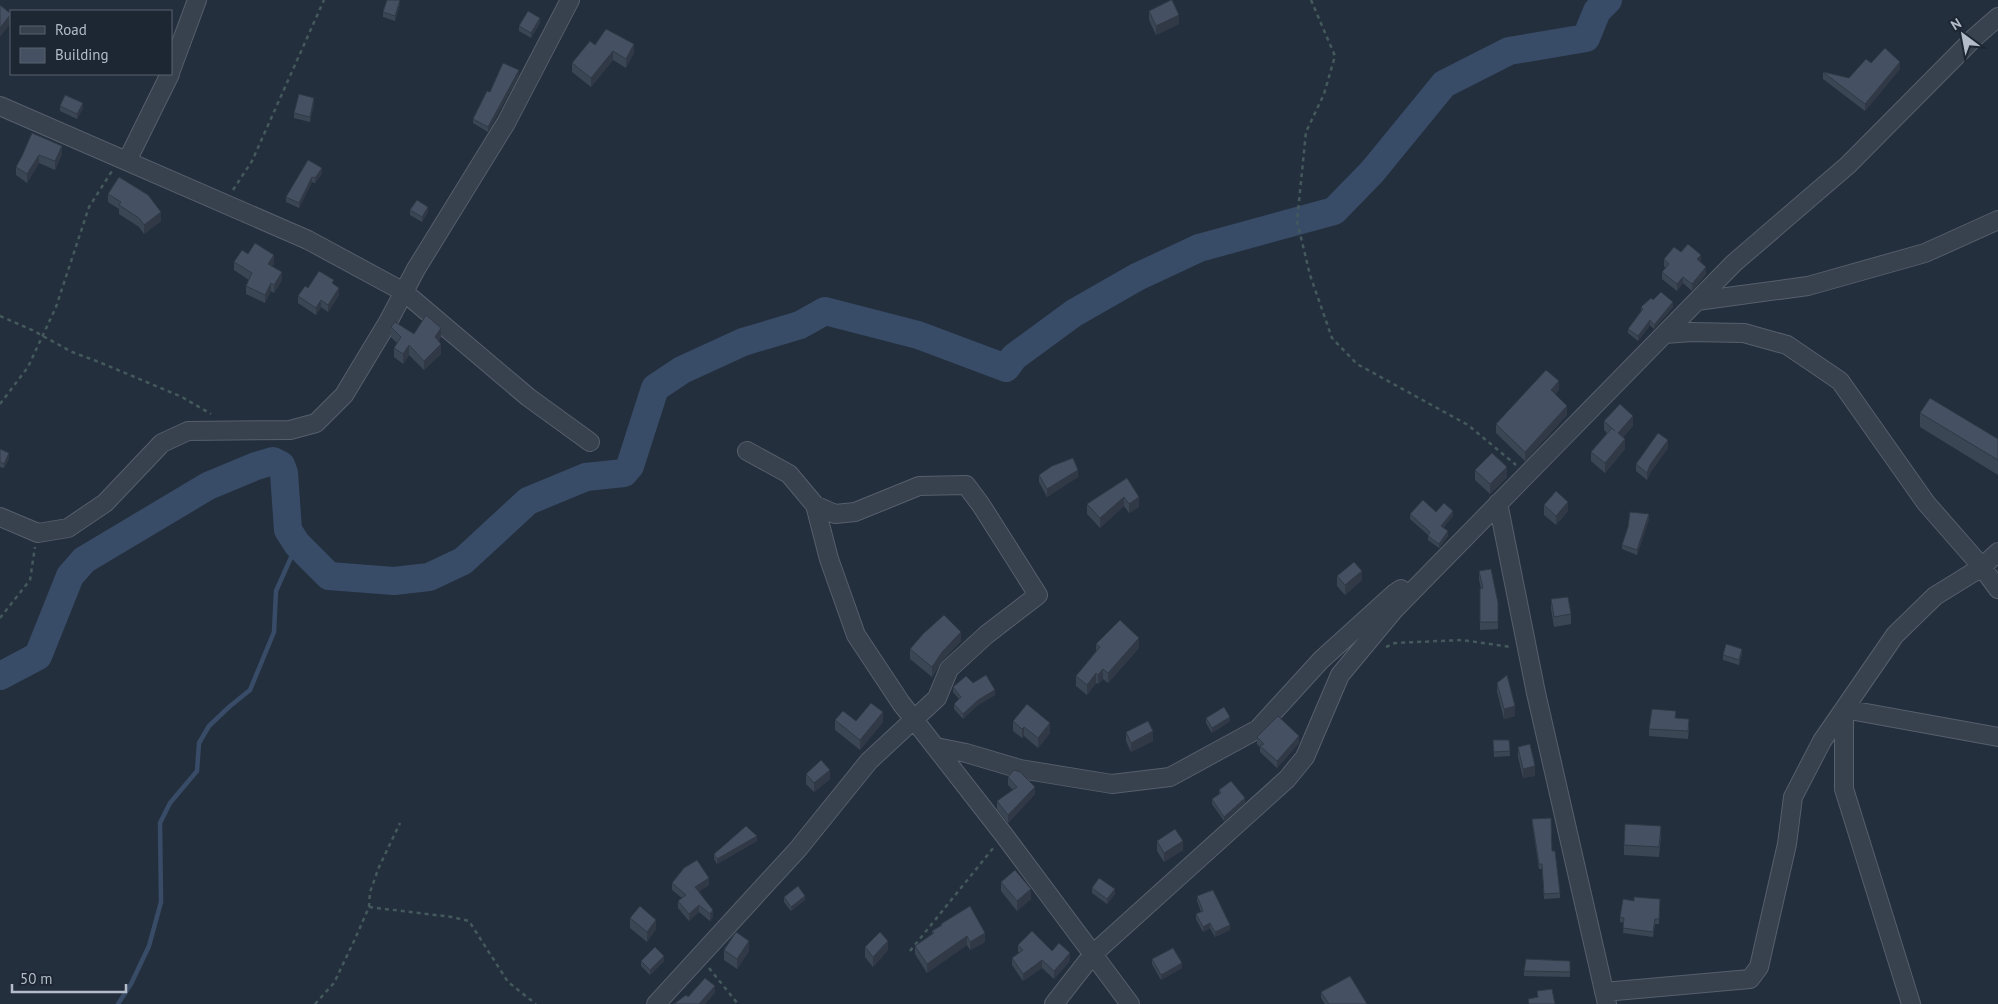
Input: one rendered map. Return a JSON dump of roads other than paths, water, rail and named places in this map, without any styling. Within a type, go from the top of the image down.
[{"type":"street","points":[[172,67],[197,0]]},
{"type":"street","points":[[0,516],[38,533],[68,528],[105,503],[162,443],[188,431],[290,430],[316,423],[344,395],[388,322],[416,269],[506,123],[570,0]]},
{"type":"street","points":[[1054,1004],[1093,954],[1286,779],[1305,757],[1340,675],[1394,610],[1425,577],[1734,262],[1848,165],[1998,16]]},
{"type":"street","points":[[124,159],[169,75]]},
{"type":"street","points":[[0,106],[308,240],[404,292],[528,397],[590,442]]},
{"type":"street","points":[[1697,301],[1808,286],[1926,253],[1998,220]]},
{"type":"street","points":[[1664,334],[1691,332],[1744,333],[1787,344],[1840,381],[1926,503],[1982,567],[1998,589]]},
{"type":"street","points":[[656,1004],[798,849],[869,761],[937,698],[949,669],[986,635],[1038,594],[966,484],[919,486],[854,512],[835,514],[815,505],[789,474],[746,451]]},
{"type":"street","points":[[1498,503],[1528,649],[1605,998],[1750,979],[1759,967],[1787,844],[1793,797],[1822,741],[1895,636],[1935,596],[1982,567],[1998,552]]},
{"type":"street","points":[[815,505],[828,559],[856,635],[902,702],[1130,1004]]},
{"type":"street","points":[[936,747],[966,753],[1020,770],[1112,784],[1170,777],[1258,729],[1321,660],[1374,611],[1395,592],[1425,577]]},
{"type":"street","points":[[1844,710],[1998,737]]},
{"type":"street","points":[[1844,710],[1844,789],[1910,1004]]},
{"type":"waterway","points":[[0,676],[38,656],[70,576],[84,560],[208,486],[256,466],[273,461],[281,465],[284,473],[288,530],[297,544],[329,576],[394,581],[429,577],[463,561],[528,501],[586,477],[624,473],[630,466],[655,388],[682,370],[743,342],[800,325],[825,311],[918,335],[1006,368],[1014,357],[1074,313],[1137,277],[1199,248],[1334,211],[1372,172],[1444,84],[1509,51],[1586,38],[1597,11],[1608,0]]},
{"type":"waterway","points":[[118,1004],[131,984],[149,946],[161,902],[160,823],[170,803],[197,771],[199,743],[209,726],[250,690],[274,632],[276,591],[297,544]]}]
